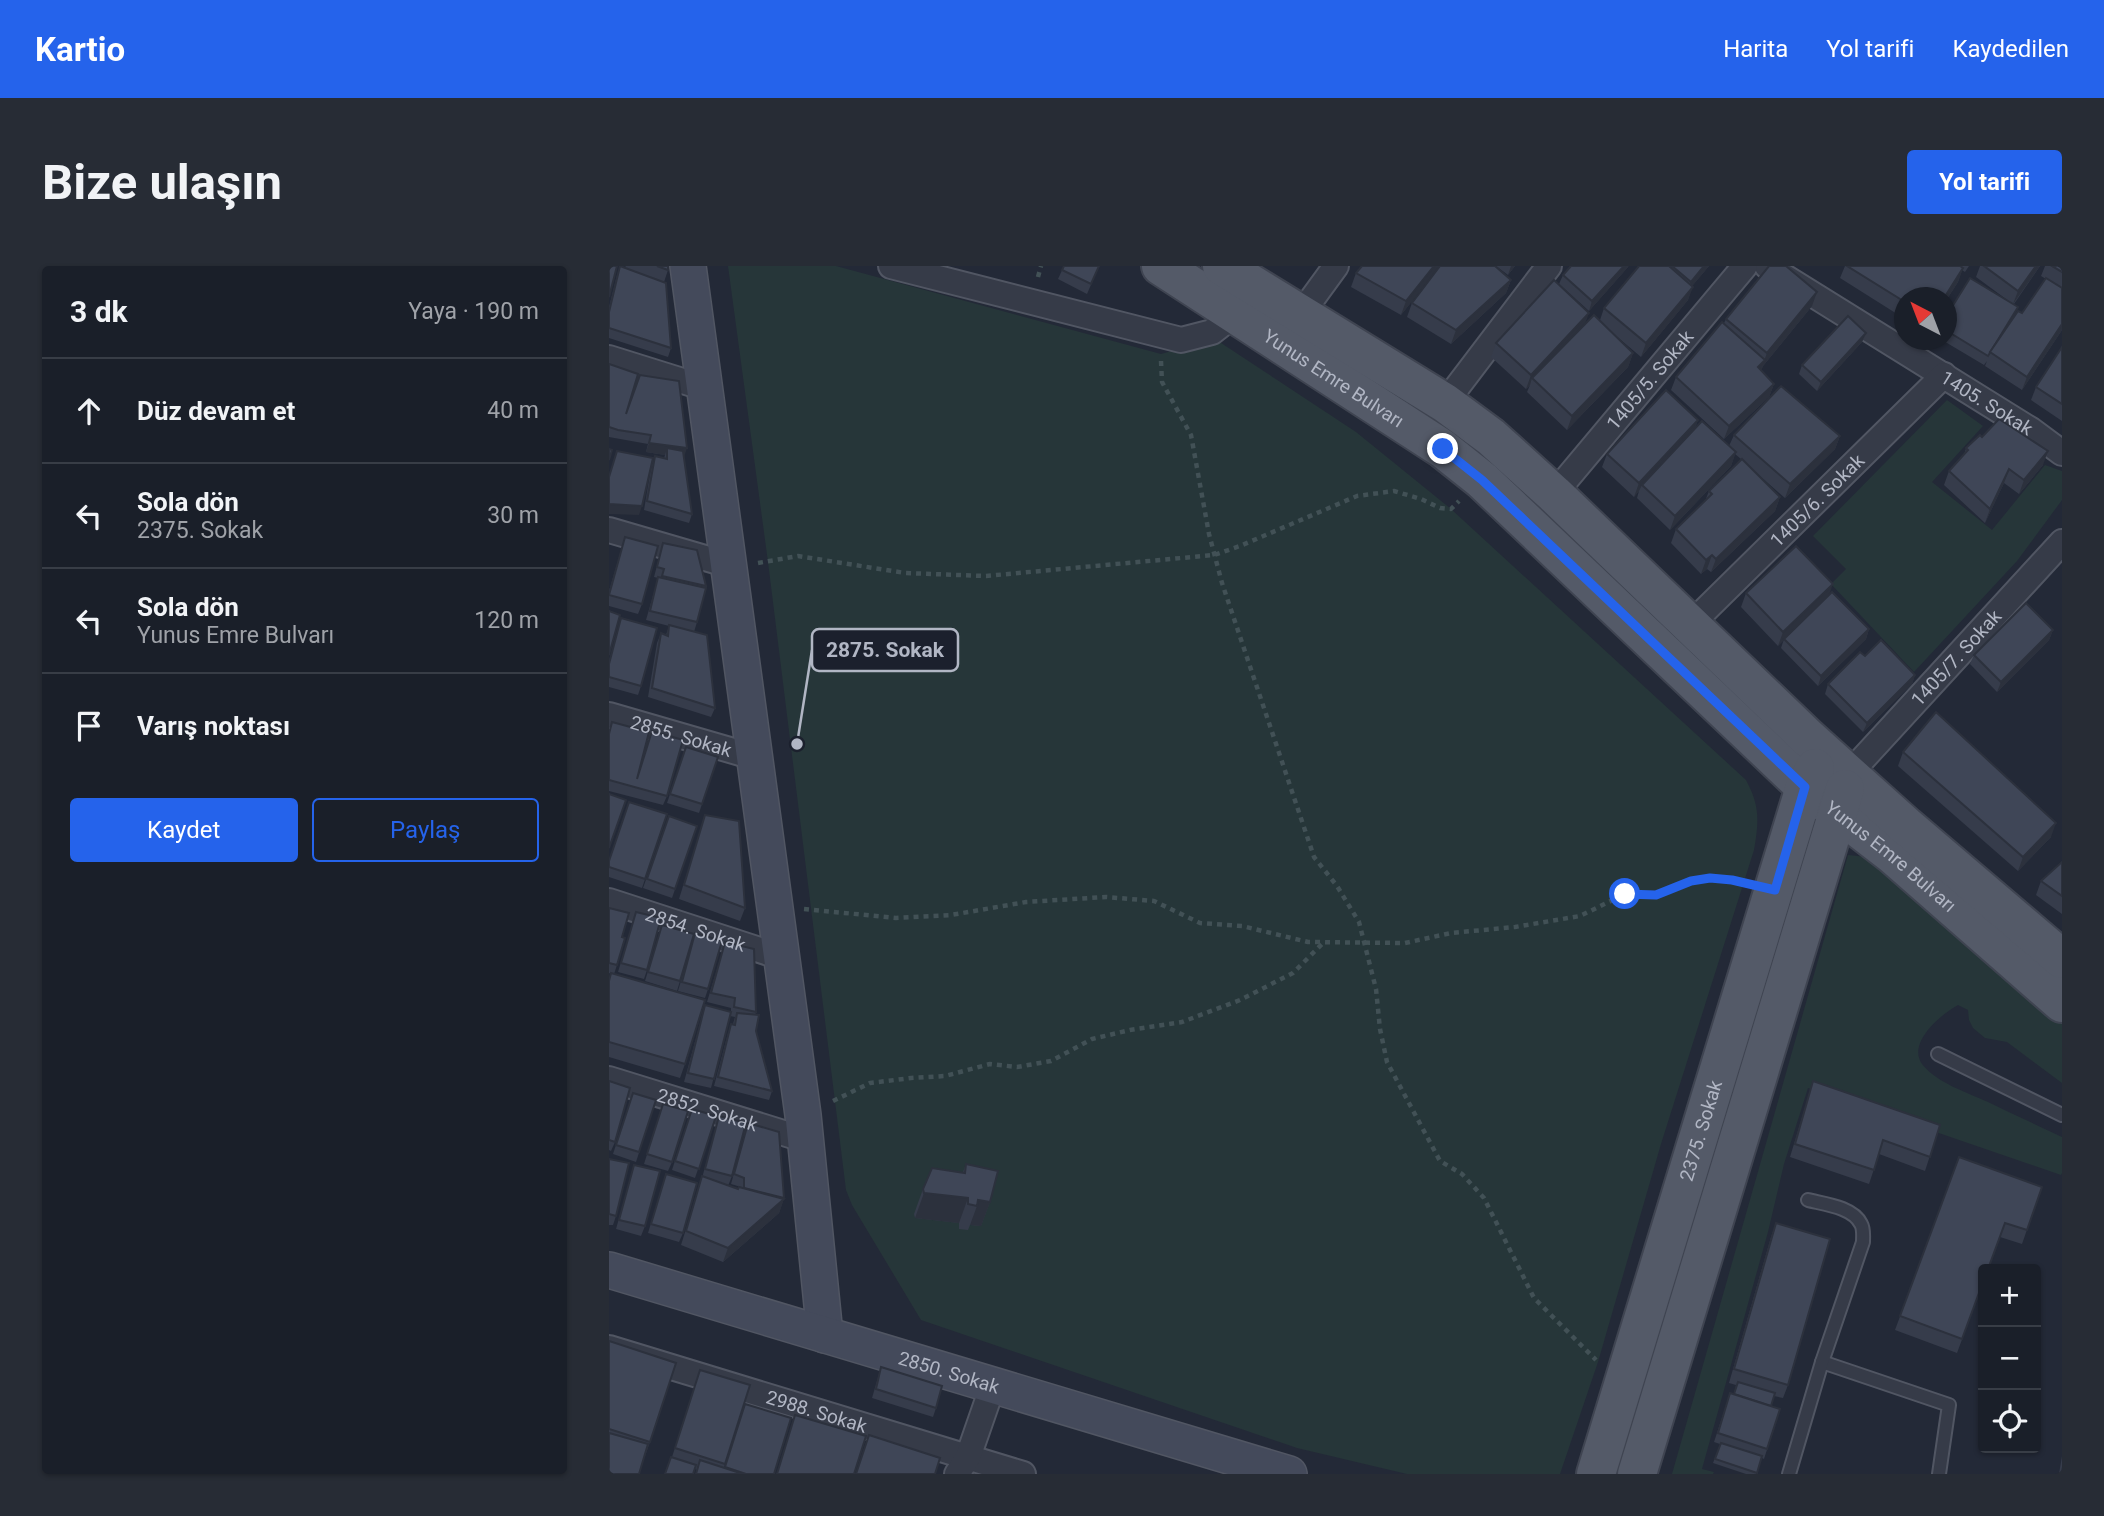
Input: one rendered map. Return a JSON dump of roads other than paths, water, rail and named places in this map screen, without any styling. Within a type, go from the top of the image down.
[{"type":"main road","name":"Yunus Emre Bulvarı","points":[[1161,266],[1443,449],[1482,480],[1805,787],[1893,855],[2062,1003]]},
{"type":"main road","name":"Yunus Emre Bulvarı","points":[[1222,266],[1445,403],[1491,437],[1838,764],[1906,826],[2062,959]]},
{"type":"main road","name":"2375. Sokak","points":[[1596,1474],[1805,787],[1815,769],[1838,764],[1838,813],[1637,1474]]},
{"type":"street","points":[[688,266],[805,1127],[825,1335]]},
{"type":"street","points":[[891,266],[1181,340],[1212,332],[1235,314]]},
{"type":"street","points":[[1301,314],[1336,266]]},
{"type":"street","points":[[1445,403],[1549,266]]},
{"type":"street","name":"1405/5. Sokak","points":[[1554,494],[1745,266]]},
{"type":"street","name":"1405. Sokak","points":[[1767,266],[2031,430],[2062,453]]},
{"type":"street","points":[[609,358],[705,388]]},
{"type":"street","name":"1405/6. Sokak","points":[[1689,625],[1944,375]]},
{"type":"street","points":[[609,530],[729,565]]},
{"type":"street","name":"1405/7. Sokak","points":[[1838,764],[2062,542]]},
{"type":"street","name":"2855. Sokak","points":[[609,715],[754,757]]},
{"type":"street","name":"2854. Sokak","points":[[609,901],[781,957]]},
{"type":"street","name":"2852. Sokak","points":[[609,1079],[805,1127]]},
{"type":"street","name":"2850. Sokak","points":[[609,1270],[1289,1474]]},
{"type":"street","name":"2988. Sokak","points":[[609,1348],[965,1468],[1023,1474]]},
{"type":"street","points":[[965,1468],[993,1385]]},
{"type":"lane","points":[[1938,1054],[2062,1115]]},
{"type":"lane","points":[[1789,1474],[1822,1362],[1863,1242],[1862,1225],[1856,1217],[1844,1210],[1808,1200]]},
{"type":"lane","points":[[1822,1362],[1949,1405],[1939,1474]]},
{"type":"place","name":"2875. Sokak","points":[[797,744]]}]
